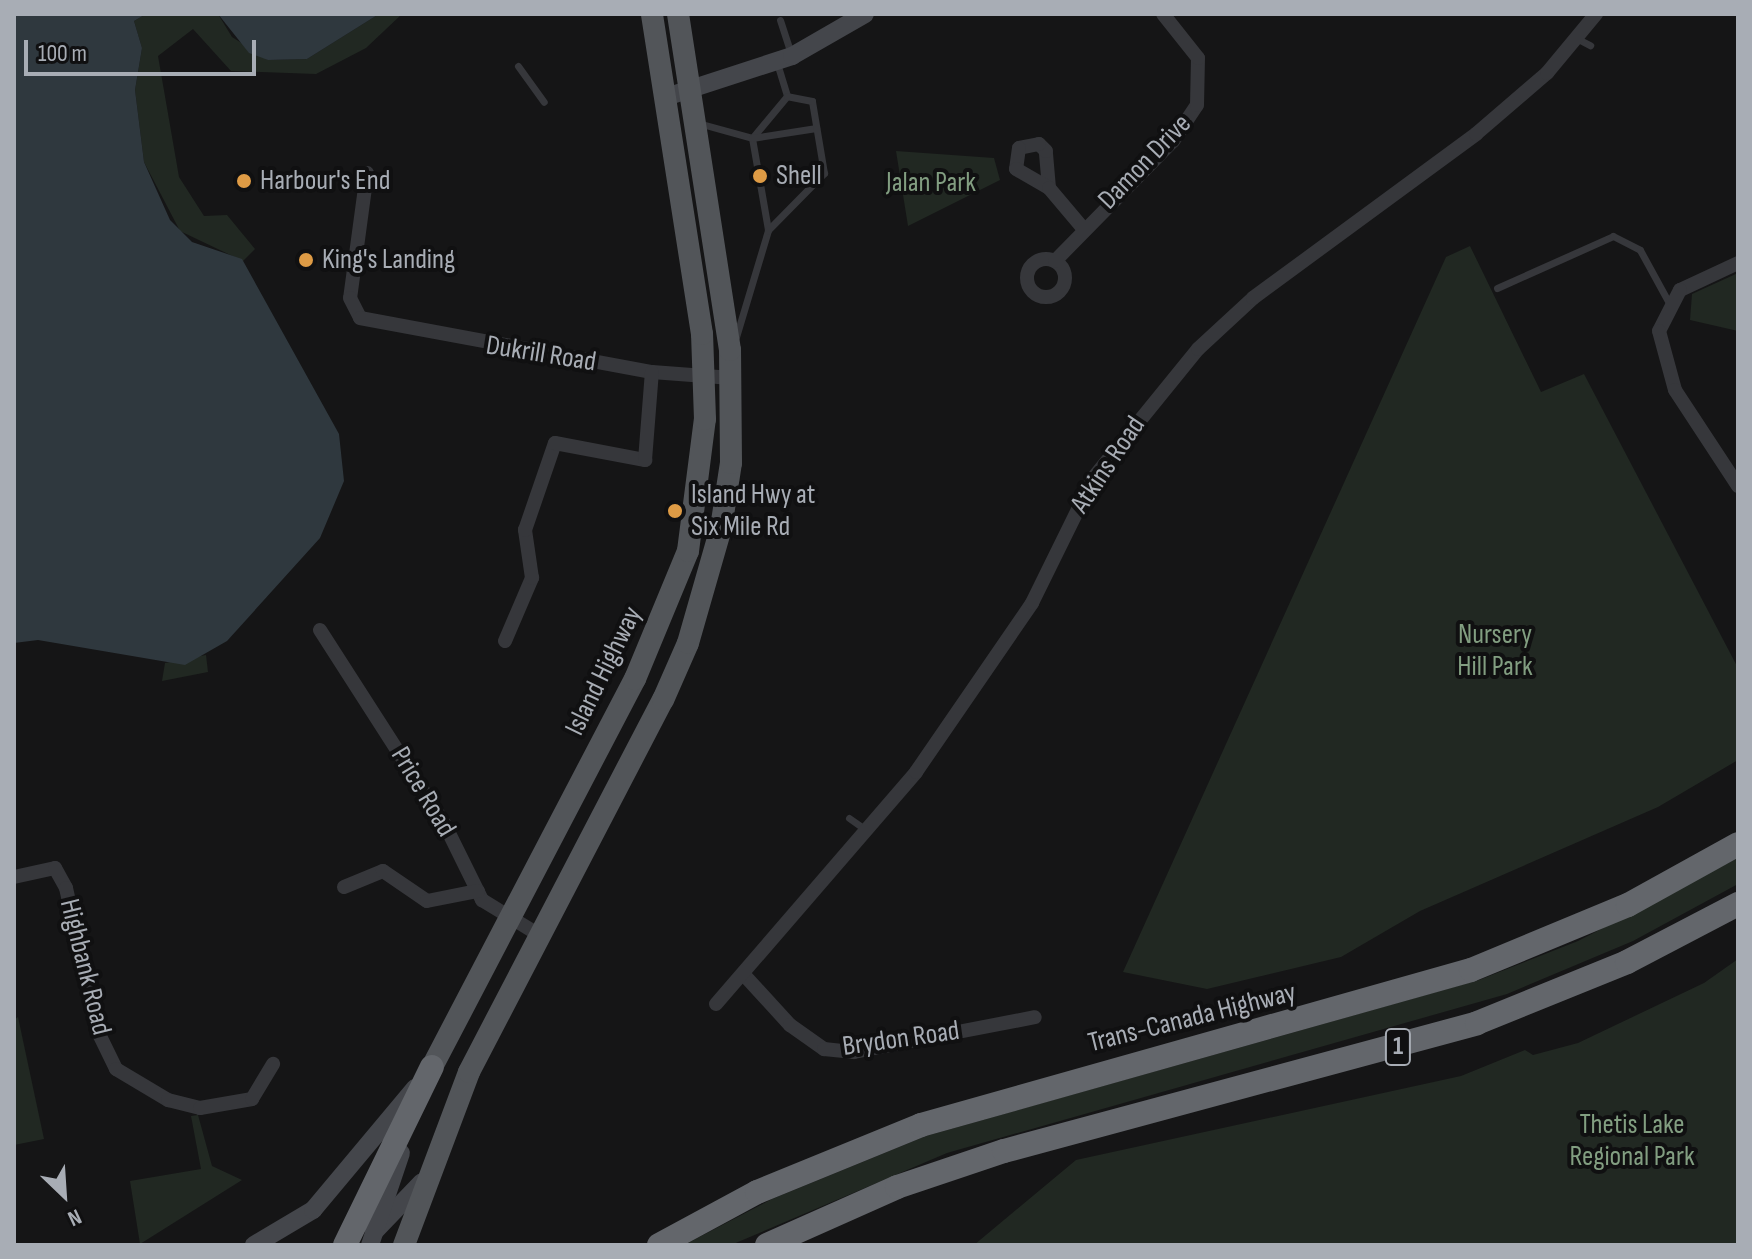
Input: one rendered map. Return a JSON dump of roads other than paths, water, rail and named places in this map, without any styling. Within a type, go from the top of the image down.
[{"type":"highway","name":"Trans-Canada Highway","points":[[659,1245],[757,1192],[921,1125],[1471,970],[1628,905],[1738,844]]},
{"type":"highway","name":"1","points":[[767,1245],[897,1187],[1004,1151],[1477,1023],[1627,962],[1738,904]]},
{"type":"highway","points":[[346,1245],[432,1067]]},
{"type":"main road","name":"Island Highway","points":[[254,1245],[313,1210],[432,1067],[665,618],[701,475],[704,377],[652,14]]},
{"type":"main road","points":[[404,1245],[422,1182],[469,1072],[688,643],[728,491],[730,350],[678,14]]},
{"type":"main road","points":[[666,97],[784,60],[865,14]]},
{"type":"main road","points":[[372,1238],[432,1067]]},
{"type":"main road","points":[[346,1245],[372,1238],[422,1182]]},
{"type":"street","name":"Damon Drive","points":[[1055,261],[1082,227],[1173,141],[1197,105],[1198,58],[1163,14]]},
{"type":"street","name":"Atkins Road","points":[[716,1004],[746,977],[868,831],[1032,603],[1094,477],[1198,349],[1253,298],[1476,134],[1583,42],[1596,14]]},
{"type":"street","name":"Dukrill Road","points":[[367,173],[354,313],[388,328],[652,372],[732,378]]},
{"type":"street","points":[[1049,188],[1082,227]]},
{"type":"street","points":[[1738,263],[1689,284],[1669,303],[1659,331],[1671,378],[1738,486]]},
{"type":"street","points":[[505,641],[532,578],[525,530],[555,443],[645,460],[652,372]]},
{"type":"street","name":"Price Road","points":[[320,630],[445,825],[478,891],[508,917],[541,936]]},
{"type":"street","name":"Highbank Road","points":[[14,877],[55,868],[66,888],[99,1034],[116,1069],[168,1100],[215,1107],[252,1099],[273,1064]]},
{"type":"street","points":[[344,887],[383,871],[427,901],[478,891]]},
{"type":"street","name":"Brydon Road","points":[[746,977],[790,1025],[824,1049],[854,1052],[1035,1017]]},
{"type":"lane","points":[[768,230],[752,138],[787,96],[780,20]]},
{"type":"lane","points":[[518,66],[544,102]]},
{"type":"lane","points":[[730,350],[768,230],[824,173],[812,101],[787,96]]},
{"type":"lane","points":[[696,122],[752,138],[816,128]]},
{"type":"lane","points":[[1497,288],[1613,236],[1640,250],[1669,303]]},
{"type":"lane","points":[[849,818],[868,831]]},
{"type":"place","name":"Shell","points":[[760,176]]},
{"type":"place","name":"Harbour's End","points":[[244,181]]},
{"type":"place","name":"King's Landing","points":[[306,260]]},
{"type":"place","name":"Island Hwy at Six Mile Rd","points":[[675,511]]},
{"type":"park label","name":"Jalan Park","points":[[931,183]]},
{"type":"park label","name":"Nursery Hill Park","points":[[1495,651]]},
{"type":"park label","name":"Thetis Lake Regional Park","points":[[1632,1141]]}]
